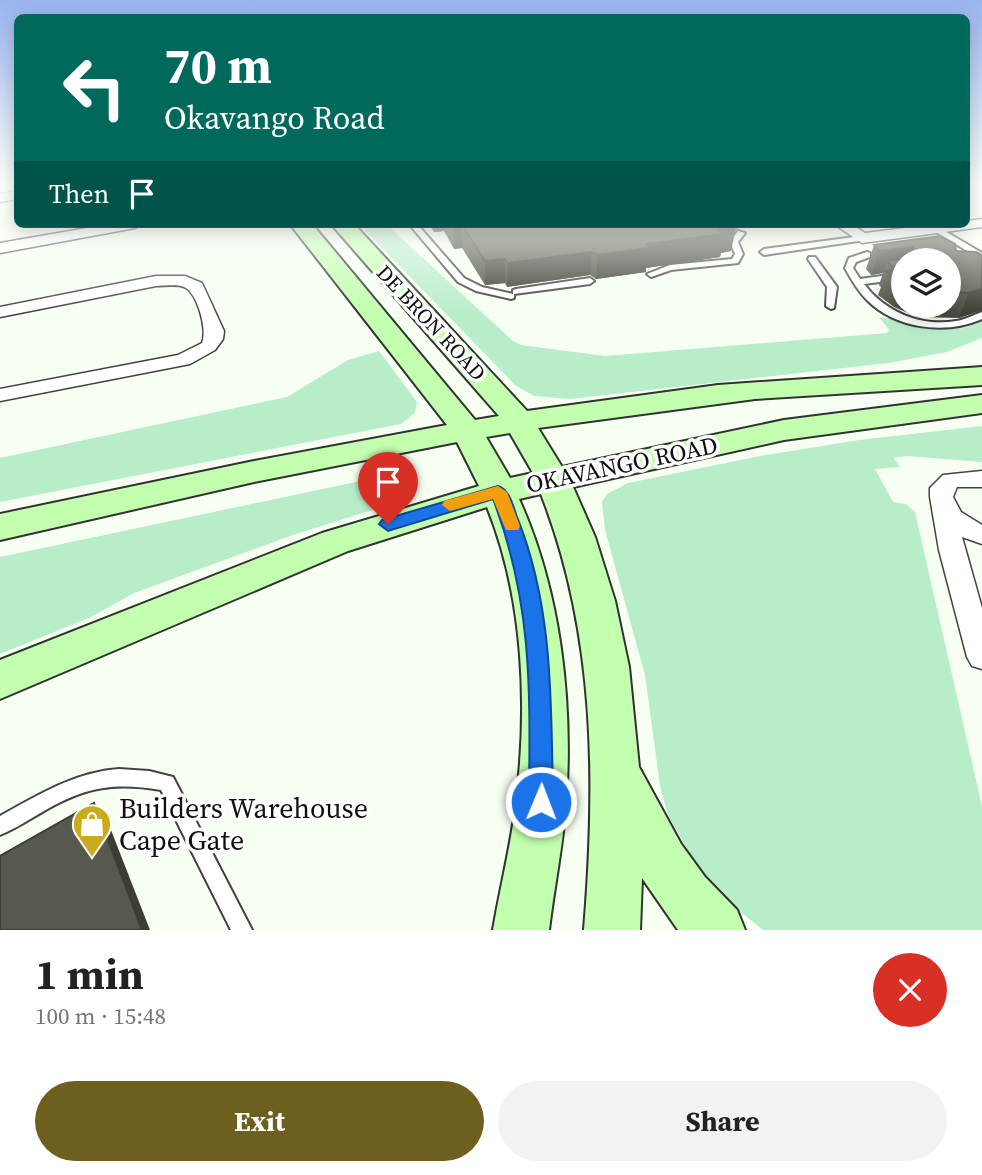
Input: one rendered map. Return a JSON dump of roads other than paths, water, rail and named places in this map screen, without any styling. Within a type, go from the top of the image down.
[{"type":"main road","points":[[684,397],[920,368],[982,351]]},
{"type":"street","points":[[0,248],[112,228]]},
{"type":"street","name":"DE BRON ROAD","points":[[304,228],[468,432],[516,536],[527,581],[540,660],[541,802],[521,930]]},
{"type":"street","name":"DE BRON ROAD","points":[[346,228],[520,423],[553,478],[572,526],[598,622],[609,680],[618,772]]},
{"type":"street","points":[[847,228],[862,238],[925,228]]},
{"type":"street","points":[[0,312],[156,281],[176,280],[196,287],[217,337],[208,348],[183,360],[0,395]]},
{"type":"street","name":"OKAVANGO ROAD","points":[[0,527],[127,498],[468,432],[684,397],[982,376]]},
{"type":"street","name":"OKAVANGO ROAD","points":[[0,680],[81,644],[335,542],[498,492],[784,430],[982,404]]},
{"type":"street","points":[[982,479],[951,480],[942,488],[940,499],[946,512],[951,550],[982,657]]},
{"type":"street","points":[[946,512],[957,522],[982,535]]},
{"type":"street","points":[[612,930],[619,846],[618,772]]},
{"type":"street","points":[[618,772],[660,863],[693,908],[717,930]]},
{"type":"lane","points":[[416,228],[461,280],[479,289],[513,294],[590,281]]},
{"type":"lane","points":[[933,228],[982,257]]},
{"type":"lane","points":[[651,274],[670,268],[735,261],[739,254],[734,242],[741,233]]},
{"type":"lane","points":[[764,252],[862,238]]},
{"type":"lane","points":[[867,255],[849,263],[858,282],[880,306],[912,320],[957,325],[982,316]]},
{"type":"lane","points":[[812,259],[832,287],[831,306]]},
{"type":"lane","points":[[858,282],[891,278]]},
{"type":"lane","points":[[0,826],[61,793],[91,782],[116,776],[167,783],[242,930]]},
{"type":"place","name":"Builders Warehouse Cape Gate","points":[[92,858]]}]
